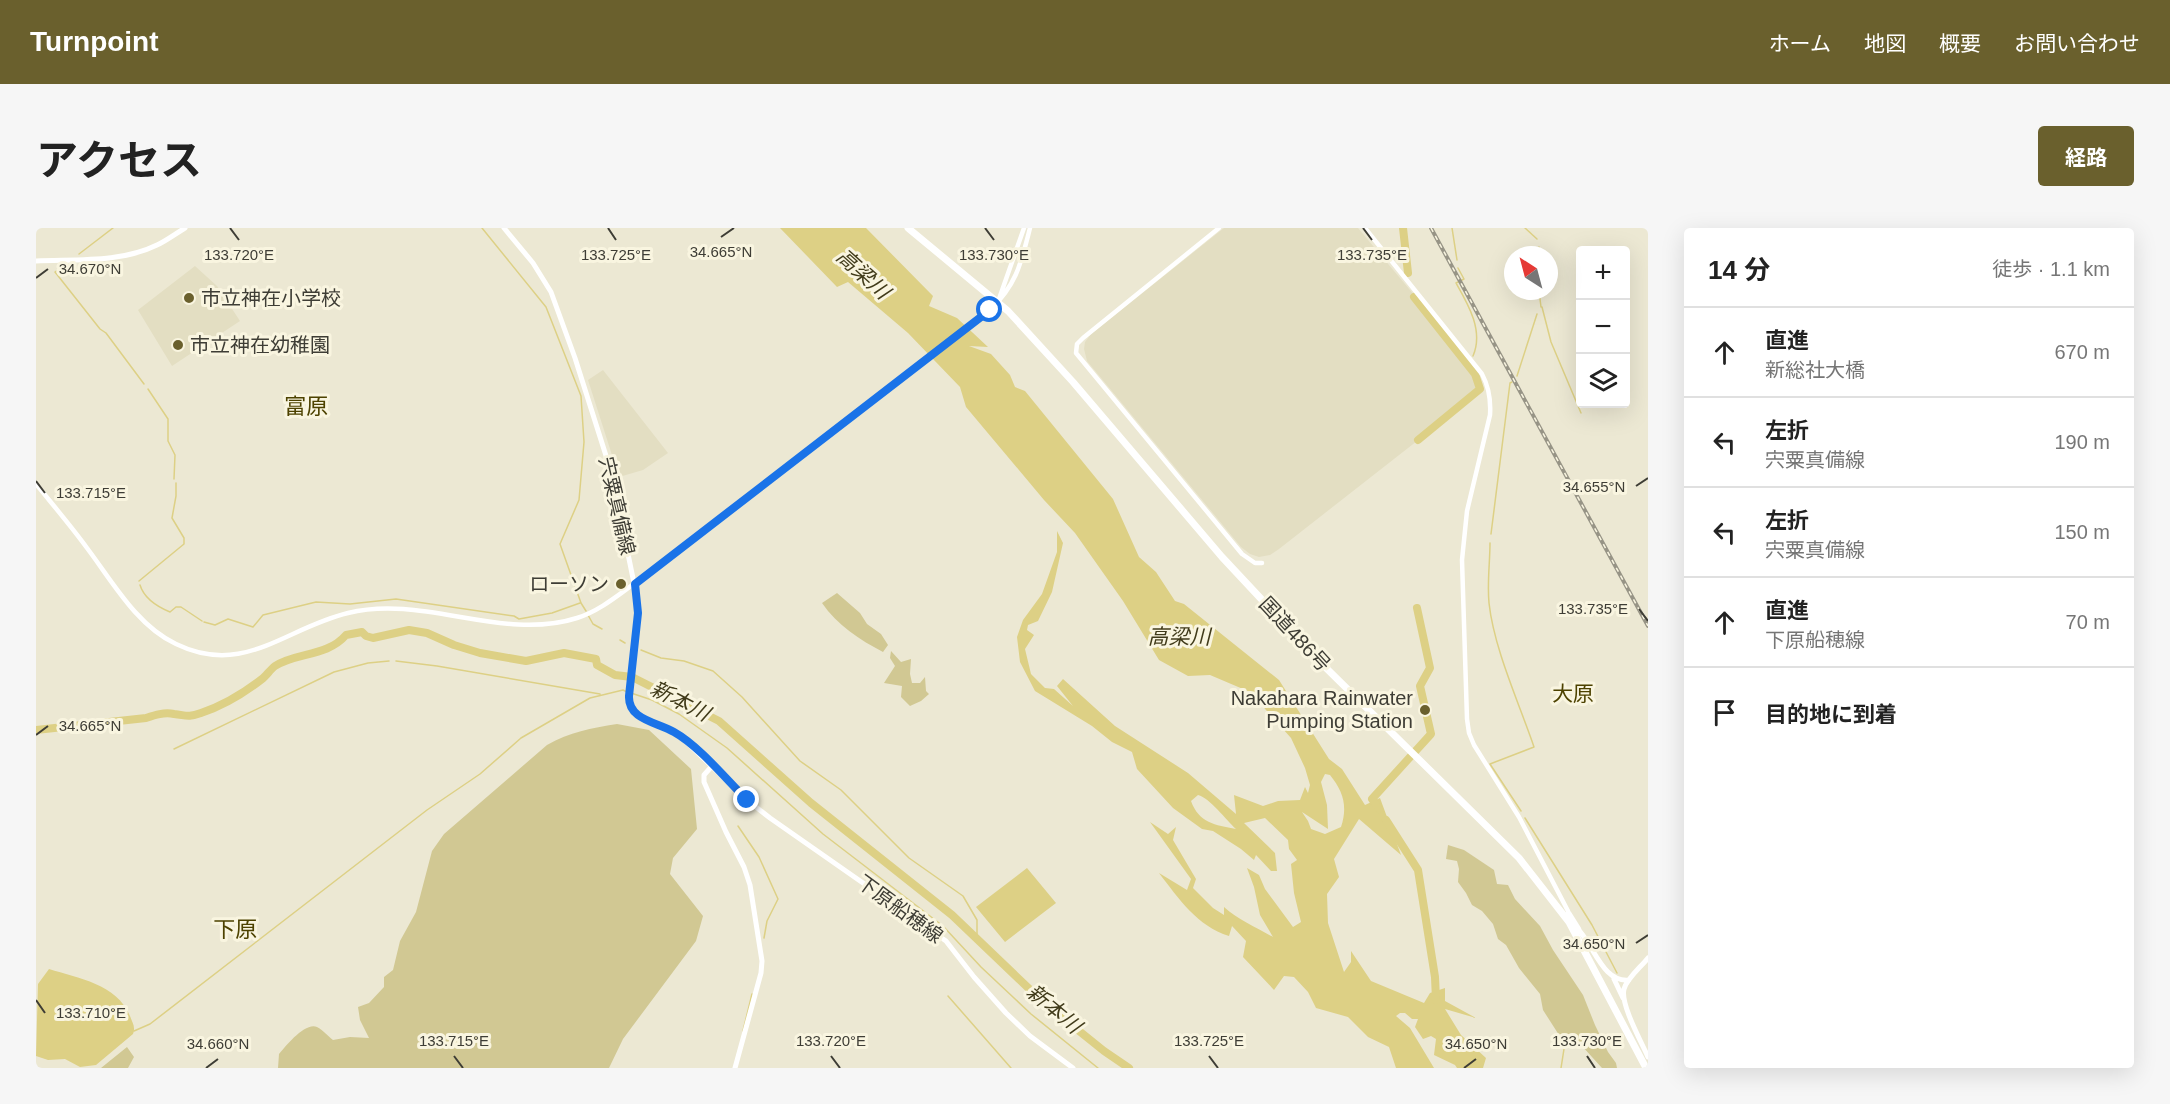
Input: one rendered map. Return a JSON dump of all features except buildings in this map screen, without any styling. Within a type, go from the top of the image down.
[{"type":"highway","name":"国道486号","points":[[908,228],[998,302],[1073,382],[1222,557],[1322,664],[1519,858],[1569,922],[1646,1068]]},
{"type":"main road","points":[[36,261],[113,257],[134,253],[156,246],[184,228]]},
{"type":"main road","name":"宍粟真備線","points":[[504,228],[545,282],[566,331],[621,503],[638,613],[629,703],[635,714],[678,734],[712,766]]},
{"type":"main road","points":[[712,766],[704,775],[704,782],[744,867],[750,885],[762,961],[761,973],[735,1068]]},
{"type":"main road","name":"下原船穂線","points":[[712,766],[747,800],[770,818],[946,941],[1006,1013],[1030,1036],[1073,1068]]},
{"type":"main road","points":[[1569,922],[1580,929],[1605,969],[1614,978],[1619,981],[1629,980]]},
{"type":"main road","points":[[1623,999],[1624,989],[1629,980],[1648,958]]},
{"type":"main road","points":[[1614,978],[1648,1057]]},
{"type":"street","points":[[998,302],[1024,228]]},
{"type":"street","points":[[36,484],[146,623],[174,644],[195,652],[214,655],[240,654],[266,647],[337,616],[375,608],[400,608],[527,626],[578,618],[602,607],[635,584],[990,310],[1008,291],[1021,261],[1030,228]]},
{"type":"street","points":[[1219,228],[1083,338],[1077,344],[1076,353],[1242,554],[1255,563],[1262,563]]},
{"type":"street","points":[[1365,228],[1482,374],[1488,388],[1491,400],[1490,415],[1467,511],[1462,560],[1465,683],[1469,733],[1474,745],[1519,817],[1568,911],[1580,929]]},
{"type":"street","points":[[1568,911],[1569,922]]},
{"type":"shaded area","points":[[1224,228],[1358,228],[1415,296],[1471,370],[1478,388],[1415,439],[1417,441],[1279,549],[1270,555],[1259,557],[1241,547],[1087,361],[1084,349],[1085,342],[1091,334]]},
{"type":"shaded area","name":"市立神在小学校","points":[[195,266],[217,286],[240,321],[172,366],[138,310]]},
{"type":"shaded area","points":[[603,370],[668,453],[643,470],[619,477],[588,380]]},
{"type":"shaded area","points":[[837,593],[860,613],[867,624],[881,634],[888,645],[883,652],[849,631],[828,611],[822,603]]},
{"type":"shaded area","points":[[891,651],[901,662],[911,659],[912,683],[920,683],[925,677],[926,691],[929,694],[921,701],[910,706],[901,697],[902,686],[884,683],[895,666],[890,658]]},
{"type":"shaded area","points":[[617,724],[649,730],[691,769],[697,829],[673,858],[670,874],[703,916],[696,941],[623,1039],[609,1068],[278,1068],[279,1054],[296,1036],[312,1026],[323,1031],[333,1040],[350,1037],[369,1038],[360,1020],[358,1007],[369,1003],[384,987],[384,977],[393,970],[400,941],[416,912],[432,851],[444,834],[547,745],[581,731]]},
{"type":"shaded area","points":[[1448,845],[1464,850],[1494,870],[1497,884],[1508,885],[1515,899],[1540,926],[1583,995],[1617,1068],[1602,1068],[1582,1046],[1559,1035],[1543,1010],[1540,994],[1519,968],[1506,945],[1498,939],[1493,924],[1482,911],[1472,905],[1458,882],[1457,861],[1446,859]]},
{"type":"shaded area","points":[[127,1047],[134,1057],[128,1068],[101,1068]]},
{"type":"water","name":"高梁川","points":[[780,228],[866,228],[933,296],[929,306],[957,318],[988,347],[969,346],[991,354],[1010,375],[1015,387],[1025,391],[1113,499],[1139,557],[1156,572],[1175,601],[1184,604],[1279,680],[1329,759],[1342,769],[1365,805],[1380,798],[1401,855],[1359,819],[1334,859],[1339,877],[1327,894],[1328,923],[1344,972],[1351,962],[1351,951],[1371,981],[1424,1003],[1430,993],[1445,988],[1445,1001],[1476,1018],[1445,1009],[1461,1035],[1486,1058],[1483,1068],[1457,1068],[1434,1055],[1436,1039],[1431,1036],[1423,1039],[1415,1027],[1418,1019],[1412,1019],[1405,1013],[1400,1013],[1396,1016],[1410,1028],[1434,1068],[1396,1068],[1389,1047],[1368,1037],[1348,1017],[1316,1008],[1308,992],[1294,977],[1284,976],[1274,990],[1243,957],[1246,941],[1232,926],[1229,936],[1207,926],[1182,902],[1159,873],[1187,890],[1191,879],[1150,822],[1168,834],[1176,827],[1173,840],[1196,879],[1193,888],[1213,908],[1224,915],[1224,907],[1241,920],[1273,937],[1260,915],[1247,868],[1259,875],[1265,889],[1293,927],[1301,922],[1294,893],[1291,864],[1297,860],[1289,849],[1288,840],[1265,818],[1244,823],[1275,853],[1277,871],[1271,871],[1256,855],[1254,860],[1213,831],[1202,829],[1173,808],[1137,769],[1132,752],[1112,742],[1092,726],[1035,691],[1020,662],[1017,637],[1023,620],[1042,594],[1057,552],[1057,531],[1063,543],[1052,592],[1038,621],[1028,625],[1027,630],[1034,635],[1025,649],[1031,674],[1045,688],[1054,689],[1073,706],[1057,686],[1063,679],[1115,726],[1188,773],[1236,814],[1234,795],[1263,806],[1278,801],[1300,800],[1305,787],[1308,793],[1310,785],[1305,768],[1291,738],[1250,692],[1210,675],[1188,676],[1159,660],[1123,601],[1075,533],[1044,500],[966,407],[960,387],[908,333],[848,282],[837,287]],"holes":[[[1325,774],[1330,775],[1338,787],[1344,806],[1341,827],[1325,834],[1311,829],[1302,812],[1328,829],[1327,805],[1321,782]],[[1198,795],[1213,805],[1236,829],[1209,822],[1198,814],[1191,801]]]},
{"type":"water","points":[[1027,868],[1056,903],[1005,942],[976,907]]},
{"type":"water","points":[[49,969],[84,979],[106,989],[124,1005],[130,1016],[134,1027],[133,1034],[96,1065],[80,1067],[65,1059],[48,1060],[36,1056],[38,984]]},
{"type":"waterway","points":[[79,254],[113,228]]},
{"type":"waterway","points":[[482,228],[546,307],[581,396],[584,442],[579,500],[560,544],[586,611]]},
{"type":"waterway","points":[[1403,228],[1408,273]]},
{"type":"waterway","points":[[1452,228],[1457,260]]},
{"type":"waterway","points":[[1525,228],[1537,239]]},
{"type":"waterway","points":[[66,264],[55,272],[100,329],[106,333],[144,384]]},
{"type":"waterway","points":[[1458,268],[1464,279],[1456,283],[1470,309],[1476,327],[1476,347],[1473,356]]},
{"type":"waterway","points":[[1414,297],[1475,374],[1480,389],[1418,440]]},
{"type":"waterway","points":[[1540,300],[1541,307]]},
{"type":"waterway","points":[[1542,307],[1551,342],[1581,413]]},
{"type":"waterway","points":[[1517,376],[1537,314]]},
{"type":"waterway","points":[[1491,534],[1510,383],[1512,382]]},
{"type":"waterway","points":[[148,389],[168,419],[168,441],[175,455],[174,479]]},
{"type":"waterway","points":[[139,581],[184,544],[184,538],[172,518],[176,483]]},
{"type":"waterway","points":[[1490,543],[1488,595],[1492,621],[1501,657],[1534,747],[1490,764],[1521,811]]},
{"type":"waterway","points":[[140,585],[148,598],[161,608],[170,612],[176,607],[181,607],[202,621]]},
{"type":"waterway","points":[[204,622],[215,625],[228,619],[253,627],[263,615],[316,602],[350,604],[396,599],[514,616],[519,619],[552,613],[580,603]]},
{"type":"waterway","points":[[1379,809],[1372,799],[1431,734],[1420,686],[1430,668],[1417,608]]},
{"type":"waterway","points":[[588,615],[593,624],[602,629]]},
{"type":"waterway","name":"新本川","points":[[36,730],[146,718],[170,713],[196,715],[217,707],[240,694],[262,679],[275,666],[292,658],[321,651],[346,635],[362,632],[373,638],[409,630],[427,633],[480,653],[526,661],[564,653],[596,659],[597,665],[615,675],[632,677],[719,721],[811,803],[952,915],[1043,1002],[1129,1068]]},
{"type":"waterway","points":[[620,640],[625,643]]},
{"type":"waterway","points":[[641,650],[661,658],[684,661],[713,671],[742,697],[800,761],[841,790],[909,858],[963,896],[977,920],[977,937]]},
{"type":"waterway","points":[[174,749],[334,672],[368,663],[389,661]]},
{"type":"waterway","points":[[396,661],[600,694]]},
{"type":"waterway","points":[[134,1031],[150,1024],[427,810],[480,774],[521,738],[590,698],[623,690],[627,692]]},
{"type":"waterway","points":[[631,693],[652,700],[679,714],[727,748],[823,834],[943,926],[981,967],[1031,1014],[1098,1068]]},
{"type":"waterway","points":[[1525,818],[1592,925],[1617,973]]},
{"type":"waterway","points":[[1386,820],[1418,870],[1435,977],[1436,1000]]},
{"type":"waterway","points":[[738,826],[759,857],[778,899],[767,921],[764,938]]},
{"type":"waterway","points":[[743,1031],[752,994]]},
{"type":"waterway","points":[[948,996],[1011,1068]]},
{"type":"waterway","points":[[1561,1068],[1564,1049]]},
{"type":"railway","points":[[1431,228],[1648,626]]},
{"type":"place","name":"市立神在小学校","points":[[189,298]]},
{"type":"place","name":"市立神在幼稚園","points":[[178,345]]},
{"type":"place","name":"ローソン","points":[[621,584]]},
{"type":"place","name":"Nakahara Rainwater Pumping Station","points":[[1425,710]]},
{"type":"district","name":"富原","points":[[306,406]]},
{"type":"district","name":"大原","points":[[1573,694]]},
{"type":"district","name":"下原","points":[[235,929]]},
{"type":"route","points":[[747,800],[678,734],[638,716],[632,709],[629,696],[638,613],[635,584],[990,310]]}]
